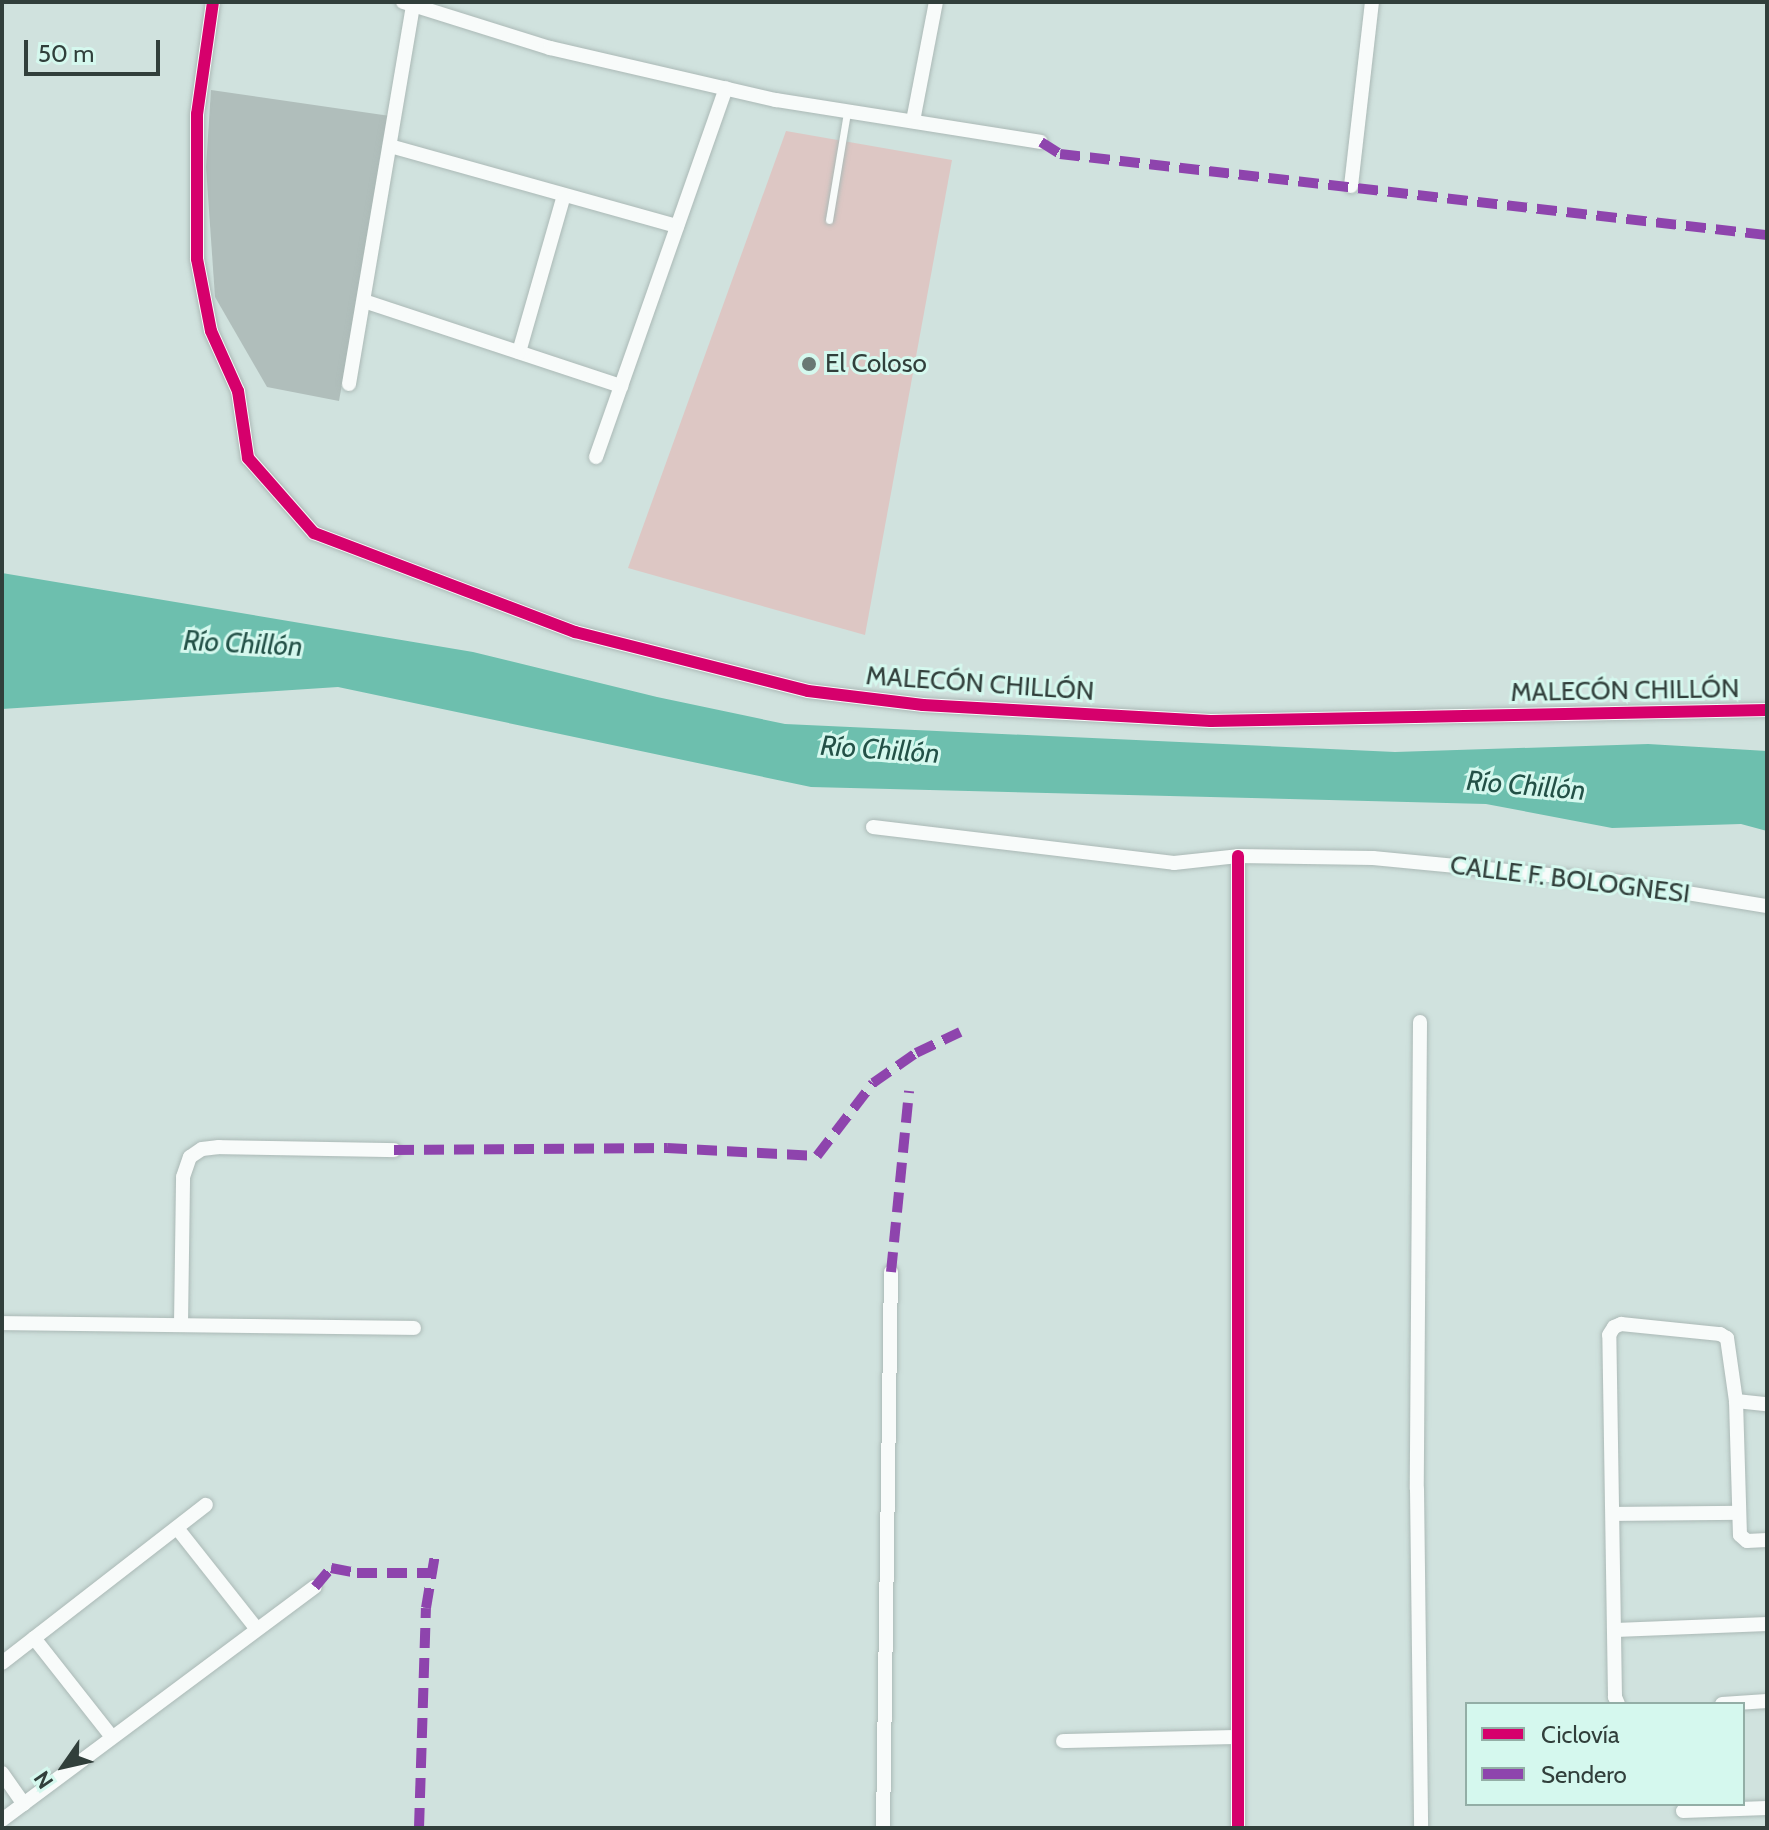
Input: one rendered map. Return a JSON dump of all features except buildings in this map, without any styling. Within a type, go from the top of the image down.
[{"type":"street","name":"MALECÓN CHILLÓN","points":[[213,2],[197,114],[197,259],[211,331],[238,391],[248,458],[314,533],[575,632],[808,691],[923,705],[1211,721],[1767,710]]},
{"type":"street","points":[[913,121],[936,2]]},
{"type":"street","points":[[1351,186],[1372,2]]},
{"type":"street","points":[[349,384],[390,146],[408,4],[550,48],[726,88],[1041,142]]},
{"type":"street","points":[[596,457],[726,88]]},
{"type":"street","points":[[390,146],[677,226]]},
{"type":"street","points":[[519,352],[564,195]]},
{"type":"street","points":[[364,301],[621,386]]},
{"type":"street","name":"CALLE F. BOLOGNESI","points":[[873,827],[1174,863],[1238,856],[1373,858],[1614,881],[1767,906]]},
{"type":"street","points":[[1238,856],[1238,1828]]},
{"type":"street","points":[[1420,1022],[1417,1489],[1421,1828]]},
{"type":"street","points":[[181,1325],[183,1177],[190,1157],[202,1149],[219,1147],[394,1150]]},
{"type":"street","points":[[883,1828],[891,1272]]},
{"type":"street","points":[[2,1323],[414,1328]]},
{"type":"street","points":[[1617,1702],[1609,1335],[1614,1327],[1621,1324],[1720,1334],[1731,1347],[1736,1401],[1738,1513],[1743,1539],[1767,1540]]},
{"type":"street","points":[[1736,1401],[1767,1404]]},
{"type":"street","points":[[2,1663],[206,1505]]},
{"type":"street","points":[[1613,1514],[1738,1513]]},
{"type":"street","points":[[177,1528],[256,1628]]},
{"type":"street","points":[[2,1820],[315,1587]]},
{"type":"street","points":[[1616,1630],[1767,1624]]},
{"type":"street","points":[[34,1638],[112,1737]]},
{"type":"street","points":[[1745,1702],[1767,1701]]},
{"type":"street","points":[[1063,1741],[1238,1737]]},
{"type":"street","points":[[2,1773],[24,1804]]},
{"type":"street","points":[[1683,1811],[1767,1808]]},
{"type":"lane","points":[[829,220],[847,111]]},
{"type":"shaded area","name":"El Coloso","points":[[786,131],[952,160],[865,635],[628,568]]},
{"type":"water","name":"Río Chillón","points":[[2,573],[473,652],[657,697],[785,724],[1395,752],[1648,744],[1767,751],[1767,831],[1741,824],[1612,828],[1486,804],[811,787],[338,687],[2,709]]},
{"type":"marked path","points":[[1041,142],[1060,154],[1767,235]]},
{"type":"marked path","points":[[394,1150],[667,1148],[817,1156],[873,1083],[916,1053],[960,1032]]},
{"type":"marked path","points":[[891,1272],[909,1091]]},
{"type":"marked path","points":[[419,1828],[426,1608],[435,1555]]},
{"type":"marked path","points":[[315,1587],[331,1568],[357,1573],[432,1573]]},
{"type":"cycle path","points":[[213,2],[197,114],[197,259],[211,331],[238,391],[248,458],[314,533],[575,632],[808,691],[923,705],[1211,721],[1767,710]]},
{"type":"cycle path","points":[[1238,856],[1238,1828]]},
{"type":"place","name":"El Coloso","points":[[809,364]]}]
